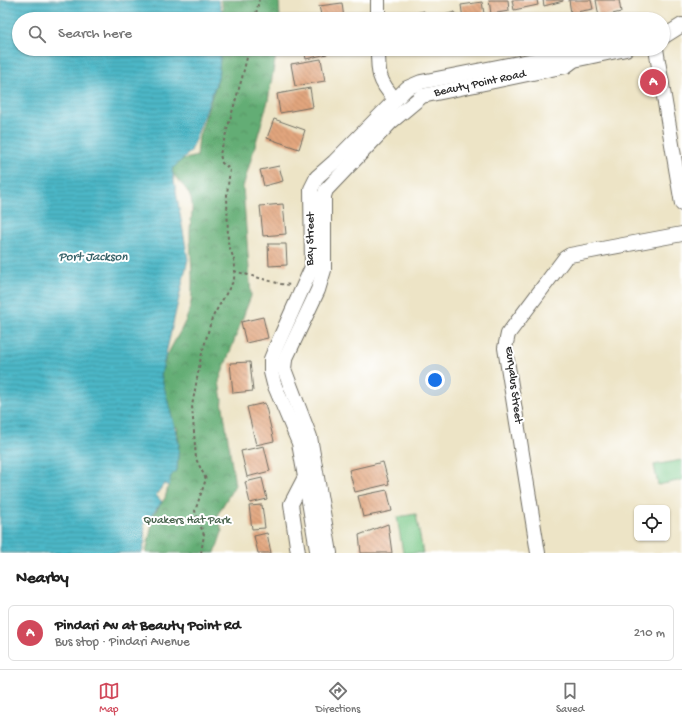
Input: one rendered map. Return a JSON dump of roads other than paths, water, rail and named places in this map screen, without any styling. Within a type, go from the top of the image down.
[{"type":"street","points":[[378,0],[378,12]]},
{"type":"street","points":[[670,33],[682,25]]},
{"type":"street","points":[[378,56],[379,74],[381,81],[395,99]]},
{"type":"street","name":"Beauty Point Road","points":[[395,99],[407,88],[421,82],[555,56]]},
{"type":"street","name":"Beauty Point Road","points":[[563,56],[574,60]]},
{"type":"street","name":"Beauty Point Road","points":[[392,121],[422,96],[566,66],[574,60],[593,56]]},
{"type":"street","points":[[657,56],[682,204]]},
{"type":"street","name":"Bay Street","points":[[319,553],[317,550],[299,443],[274,384],[271,372],[271,359],[312,267],[311,189],[317,176],[334,162],[395,99]]},
{"type":"street","name":"Bay Street","points":[[330,553],[310,437],[284,369],[286,360],[318,290],[324,270],[324,196],[326,190],[392,121]]},
{"type":"street","name":"Euryalus Street","points":[[538,553],[505,348],[508,334],[565,258],[570,255],[682,234]]},
{"type":"street","points":[[304,286],[318,290]]},
{"type":"street","points":[[298,553],[291,504],[305,478]]},
{"type":"water","name":"Port Jackson","points":[[0,0],[218,0],[222,12],[12,12],[12,56],[220,56],[218,78],[191,151],[172,169],[188,259],[161,375],[179,443],[177,470],[171,476],[169,486],[164,484],[156,495],[162,502],[144,524],[145,541],[142,553],[0,553]]},
{"type":"place","name":"Pindari Av at Beauty Point Rd","points":[[653,82]]},
{"type":"park label","name":"Quakers Hat Park","points":[[187,521]]}]
